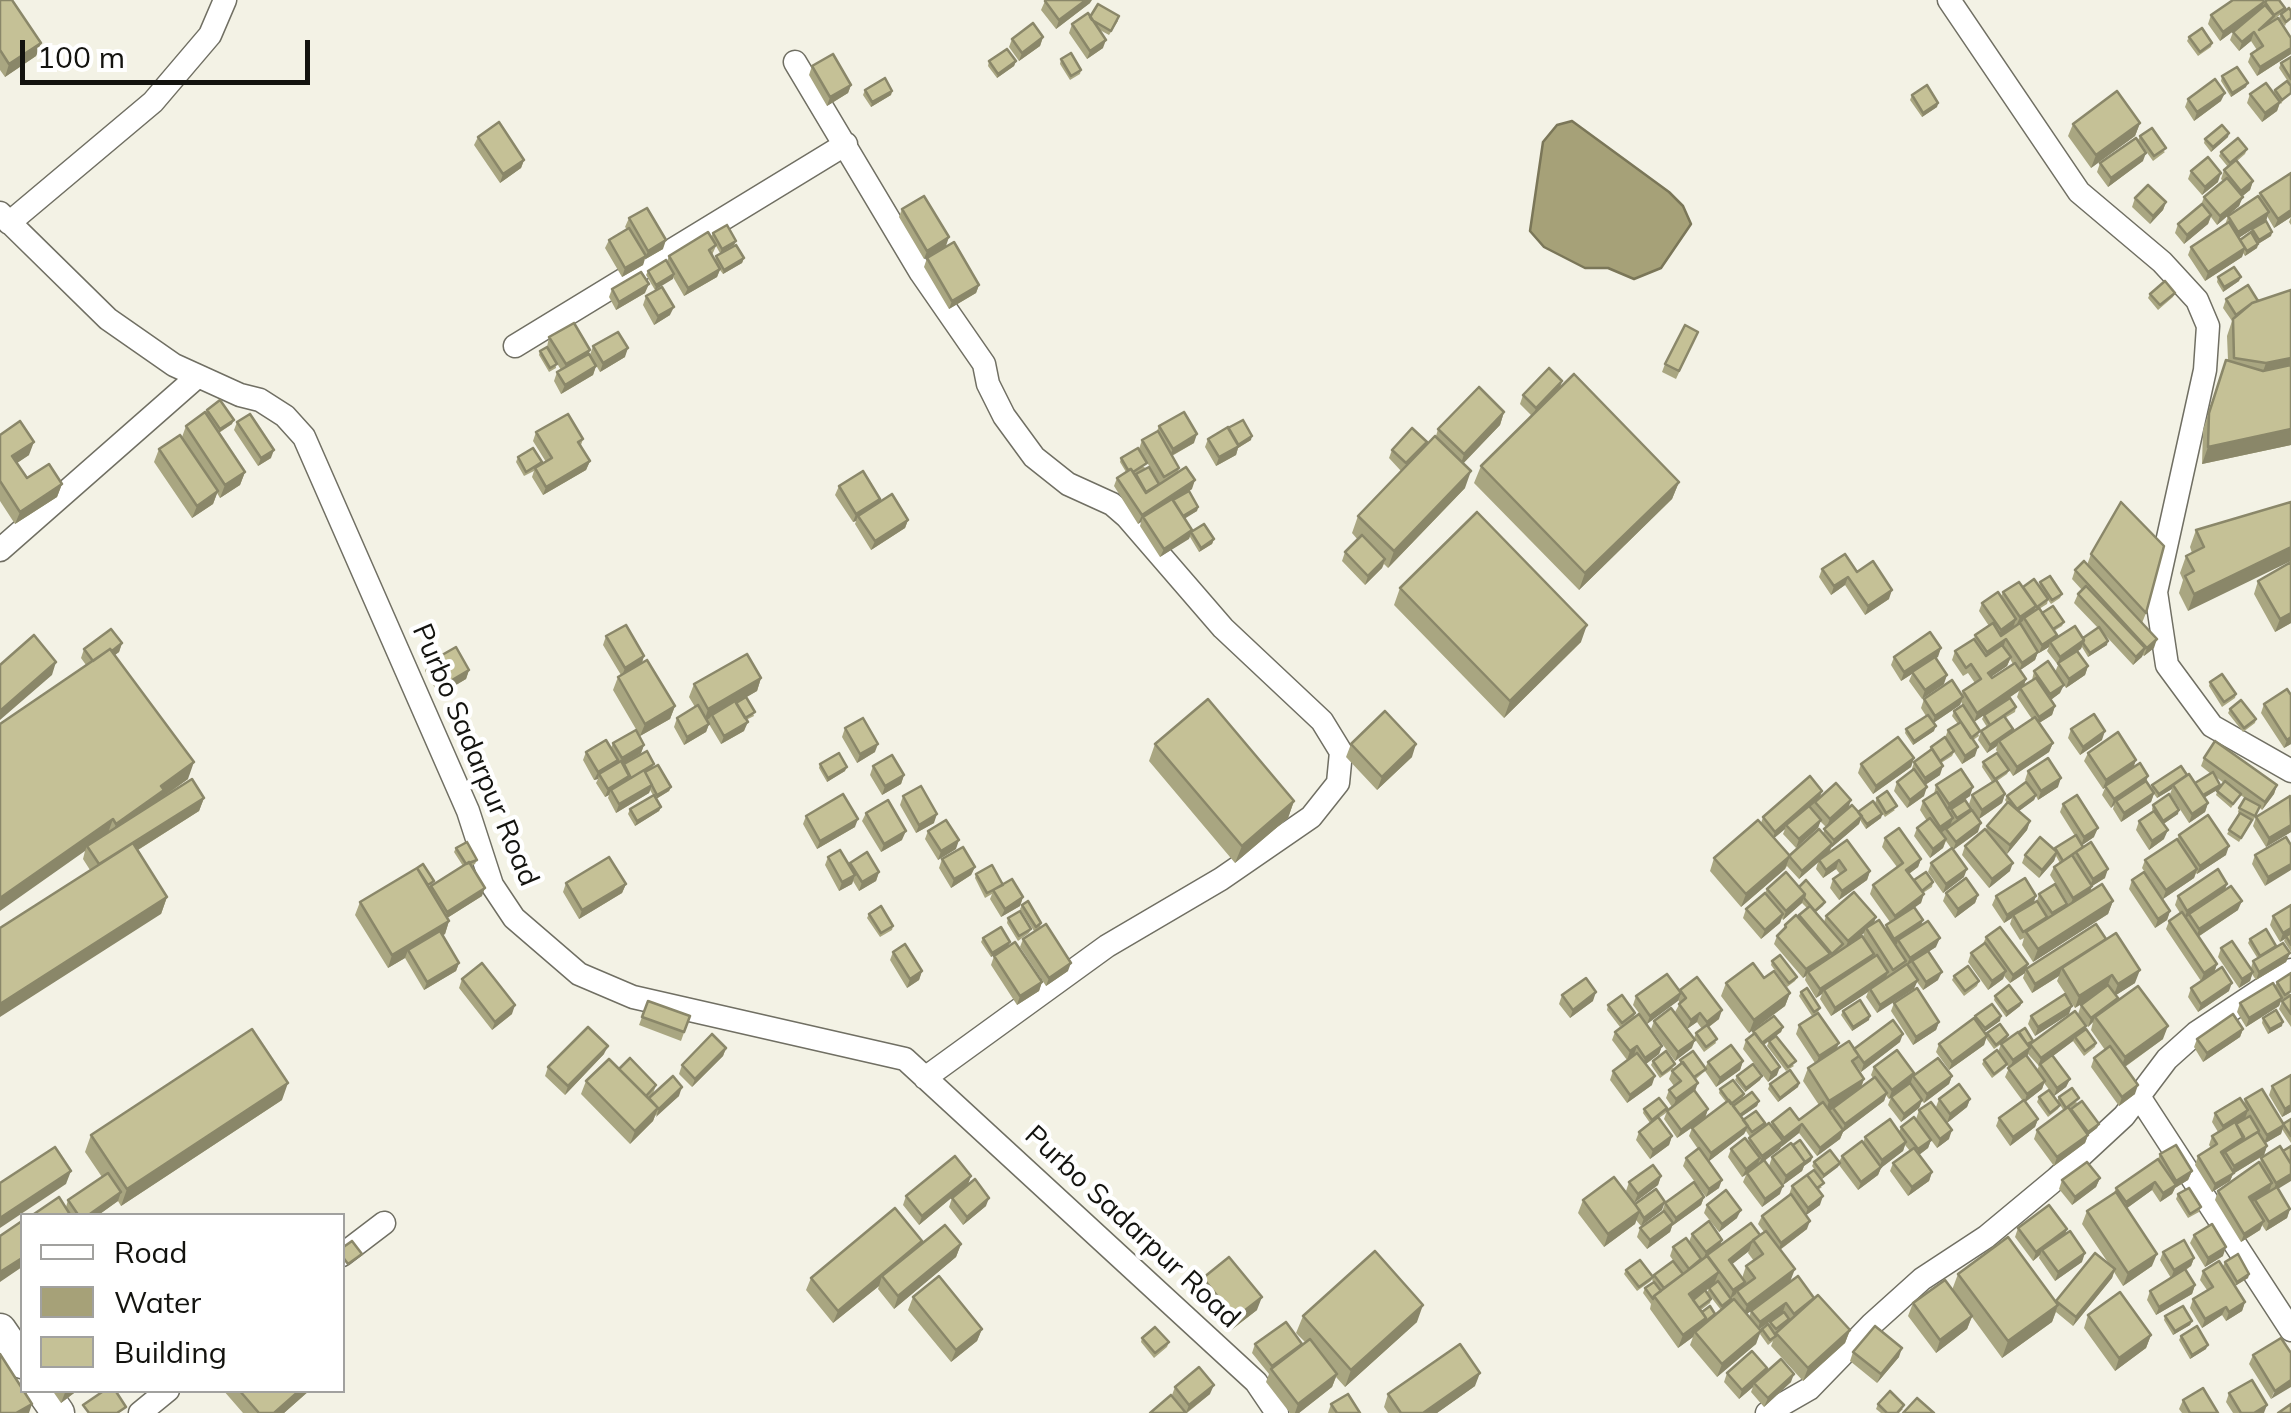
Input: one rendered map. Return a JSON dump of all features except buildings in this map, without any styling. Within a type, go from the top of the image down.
[{"type":"street","points":[[5,218],[153,102],[210,35],[225,0]]},
{"type":"street","points":[[1948,0],[2079,192],[2162,262],[2198,300],[2208,326],[2205,370],[2156,592],[2167,666],[2212,726],[2288,764]]},
{"type":"street","points":[[795,62],[921,273],[984,364],[988,384],[1004,416],[1034,456],[1068,484],[1112,504],[1127,517],[1224,628],[1322,721],[1341,752],[1338,783],[1310,817],[1221,878],[1107,946],[925,1078]]},
{"type":"street","points":[[515,346],[846,144]]},
{"type":"street","name":"Purbo Sadarpur Road","points":[[5,218],[108,319],[174,365],[260,400],[285,416],[304,437],[468,811],[492,884],[514,918],[580,974],[633,997],[905,1059],[1256,1382],[1277,1413]]},
{"type":"street","points":[[0,550],[198,376]]},
{"type":"street","points":[[1767,1413],[1809,1389],[1910,1290],[1986,1236],[2057,1178],[2140,1098],[2167,1058],[2291,970]]},
{"type":"street","points":[[2140,1098],[2291,1330]]},
{"type":"street","points":[[345,1252],[384,1223]]},
{"type":"street","points":[[0,1330],[20,1359]]},
{"type":"street","points":[[140,1413],[164,1393]]},
{"type":"water","points":[[1572,121],[1683,206],[1691,224],[1661,268],[1634,279],[1608,268],[1585,268],[1544,247],[1530,231],[1543,142],[1557,125]]}]
